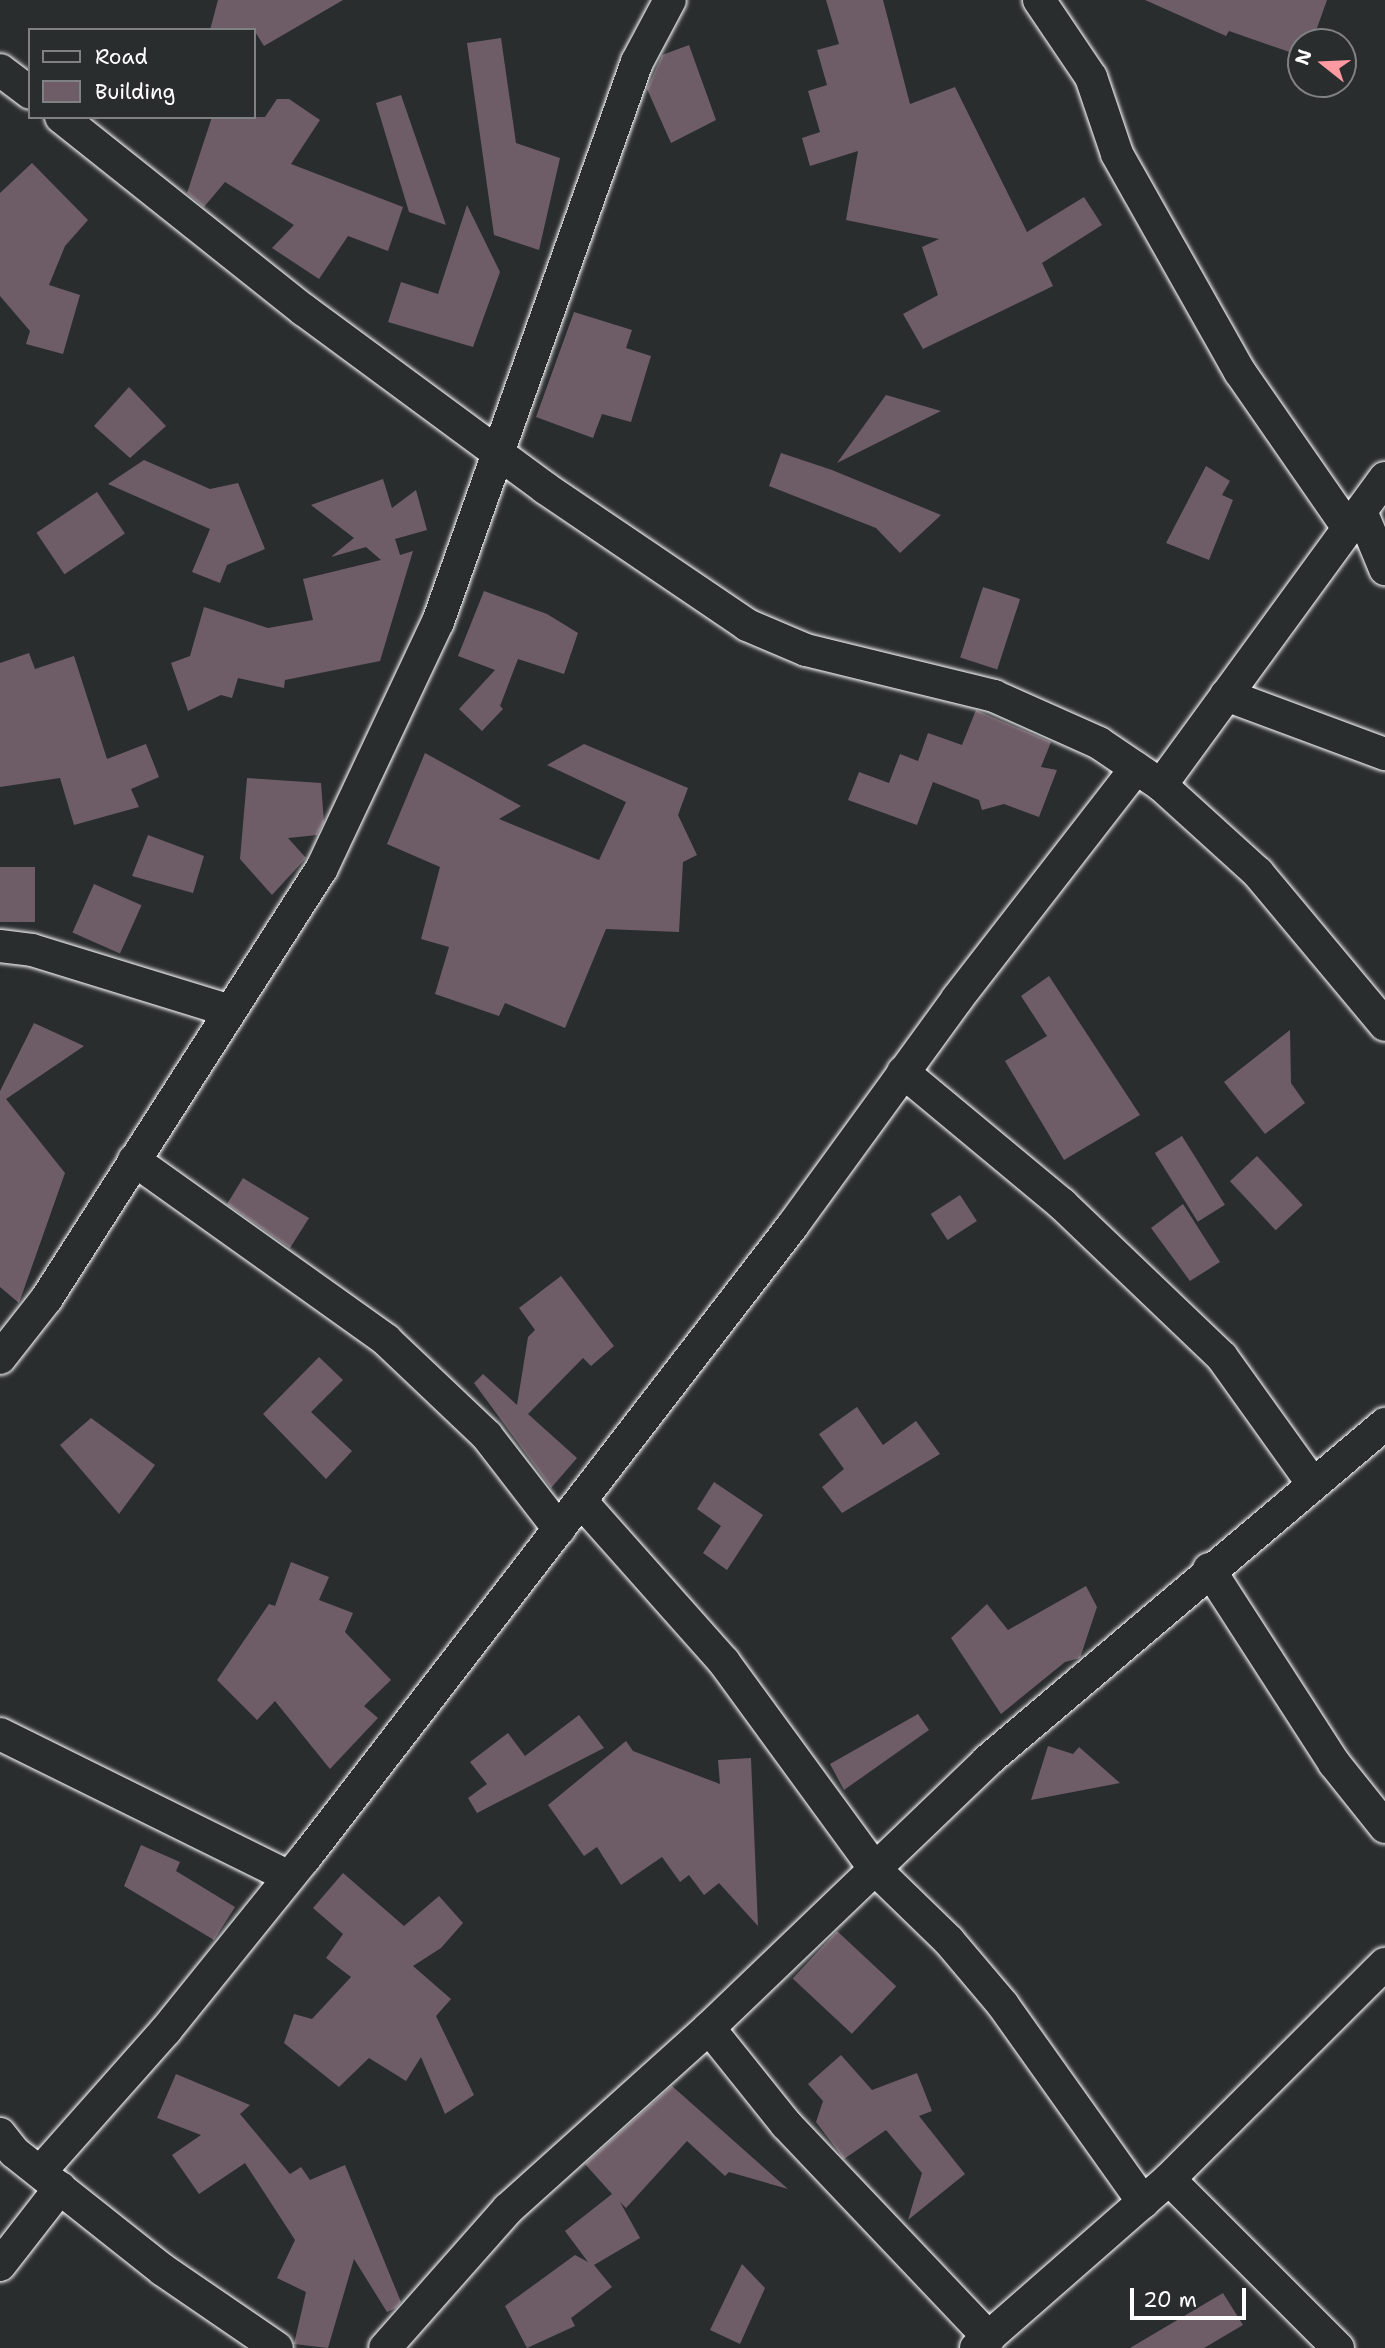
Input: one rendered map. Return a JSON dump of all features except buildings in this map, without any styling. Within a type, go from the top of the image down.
[{"type":"street","points":[[0,1358],[47,1298],[323,867],[438,622],[495,451],[637,62],[670,0]]},
{"type":"street","points":[[1039,0],[1091,78],[1117,154],[1240,372],[1354,519],[1385,569]]},
{"type":"street","points":[[2,75],[28,92]]},
{"type":"street","points":[[64,119],[495,451],[747,625],[806,650],[994,696],[1099,743],[1148,776],[1258,873],[1385,1025]]},
{"type":"street","points":[[0,2265],[50,2180],[581,1501],[903,1072],[1148,776],[1226,695],[1385,478]]},
{"type":"street","points":[[1226,695],[1385,754]]},
{"type":"street","points":[[0,946],[32,950],[230,1011]]},
{"type":"street","points":[[903,1072],[1062,1204],[1222,1357],[1313,1484]]},
{"type":"street","points":[[134,1160],[386,1340],[487,1436],[559,1529]]},
{"type":"street","points":[[384,2348],[508,2209],[709,2028],[987,1761],[1209,1569],[1385,1424]]},
{"type":"street","points":[[581,1501],[724,1662],[875,1869],[949,1941],[1003,2005],[1143,2202]]},
{"type":"street","points":[[1209,1569],[1334,1763],[1385,1827]]},
{"type":"street","points":[[0,1734],[289,1877]]},
{"type":"street","points":[[709,2028],[786,2124],[982,2343],[1168,2179],[1385,1964]]},
{"type":"street","points":[[0,2134],[50,2180],[163,2270],[277,2348]]},
{"type":"street","points":[[1168,2179],[1338,2348]]}]
